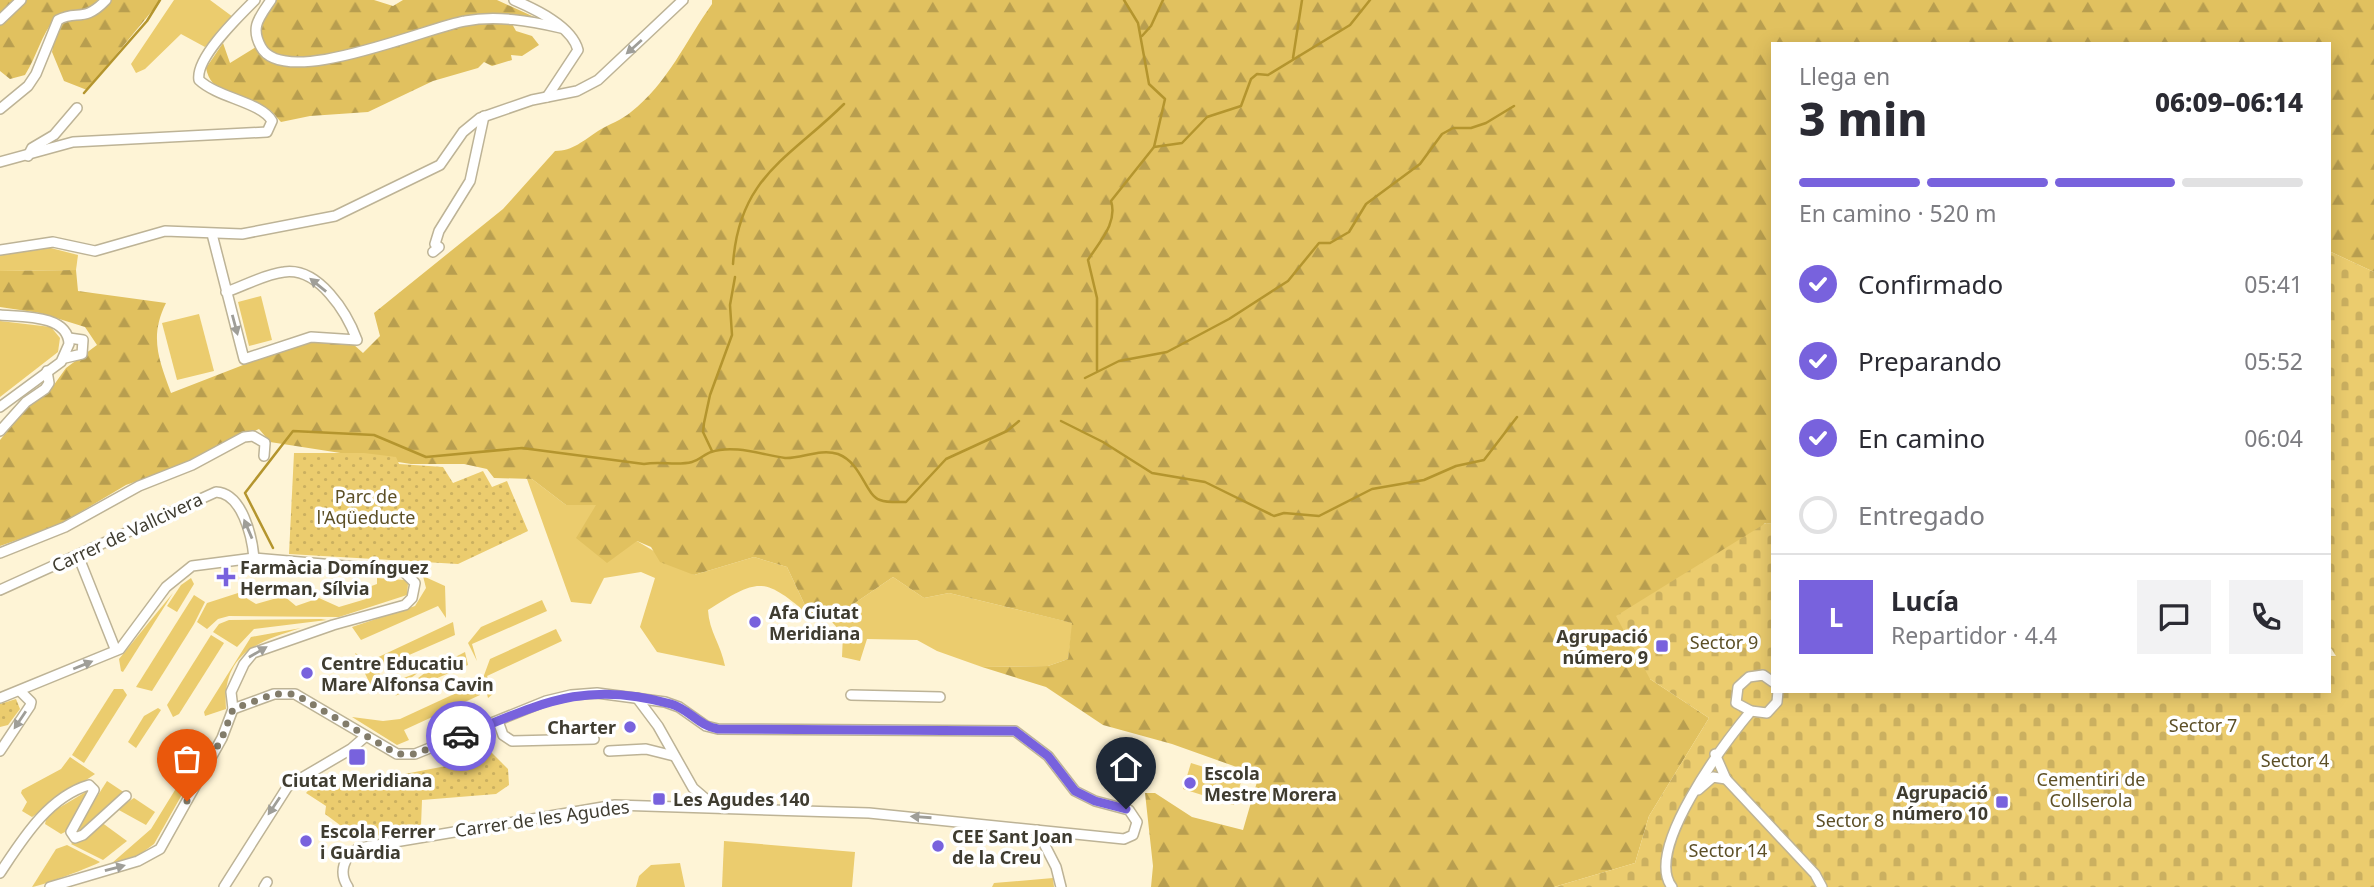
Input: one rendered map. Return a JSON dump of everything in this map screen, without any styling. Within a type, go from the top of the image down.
[{"type":"street","points":[[0,20],[21,0]]},
{"type":"street","points":[[0,109],[28,86],[36,74],[58,20],[89,15],[106,0]]},
{"type":"street","points":[[0,162],[74,142],[267,132],[272,121],[265,112],[218,94],[199,80],[198,76],[202,62],[255,0]]},
{"type":"street","points":[[271,0],[255,24],[254,36],[263,52],[275,60],[338,57],[390,46],[466,21],[509,19],[561,28]]},
{"type":"street","points":[[514,0],[561,28],[576,43],[578,50],[547,97]]},
{"type":"street","points":[[0,250],[53,242],[96,251],[166,232],[212,234],[262,231],[322,219],[352,209],[440,165],[463,132],[484,116],[577,91],[598,80],[683,0]]},
{"type":"street","points":[[28,156],[32,148],[54,135],[77,108]]},
{"type":"street","points":[[433,252],[439,247],[435,244],[439,230],[470,181],[484,116]]},
{"type":"street","points":[[212,234],[226,292],[244,359],[311,337],[357,340],[340,306],[316,283],[300,274],[284,272],[226,292]]},
{"type":"street","points":[[0,315],[52,322],[64,330],[69,338],[65,358]]},
{"type":"street","points":[[0,407],[65,358],[82,354],[85,348],[83,340],[69,338]]},
{"type":"street","points":[[0,431],[26,402],[45,389],[49,383],[47,372]]},
{"type":"street","points":[[0,553],[65,527],[139,486],[192,465],[244,437],[253,436],[265,443],[264,456]]},
{"type":"street","name":"Carrer de Vallcivera","points":[[0,590],[216,492],[225,492],[233,499],[252,536],[254,558]]},
{"type":"street","points":[[0,698],[120,649],[166,587],[192,566],[254,558],[403,571],[413,579],[414,593],[405,605],[333,625],[253,653],[244,664],[230,692],[233,709],[222,738],[160,849],[138,861],[50,887]]},
{"type":"street","points":[[81,563],[114,646]]},
{"type":"street","points":[[1771,681],[1763,675],[1749,677],[1738,687],[1736,703],[1751,711],[1767,713],[1777,702],[1778,693]]},
{"type":"street","points":[[0,751],[30,706],[27,697],[20,691]]},
{"type":"street","points":[[233,709],[274,694],[290,692],[397,754],[415,754],[571,695],[597,693],[665,702],[679,707],[706,726],[718,729],[1015,731],[1053,763],[1075,791],[1086,798],[1132,812],[1136,818],[1137,829],[1133,835],[1124,839],[869,813],[722,810],[691,806],[694,800],[693,788]]},
{"type":"street","points":[[851,695],[940,697]]},
{"type":"street","points":[[637,698],[658,726],[693,788],[706,803],[722,810]]},
{"type":"street","points":[[658,726],[657,713],[665,702]]},
{"type":"street","points":[[1672,887],[1667,880],[1665,854],[1715,754],[1751,711]]},
{"type":"street","points":[[498,721],[503,735],[512,741],[594,739]]},
{"type":"street","points":[[224,887],[288,786],[351,749],[366,736]]},
{"type":"street","points":[[609,751],[646,749],[674,756]]},
{"type":"street","points":[[1715,754],[1726,779],[1815,874],[1822,887]]},
{"type":"street","points":[[1692,796],[1713,777],[1726,779]]},
{"type":"street","points":[[0,873],[36,819],[80,789],[89,786],[94,790],[71,832],[75,838],[83,835],[126,796]]},
{"type":"street","name":"Carrer de les Agudes","points":[[348,887],[342,873],[352,852],[359,848],[615,805],[691,806]]},
{"type":"street","points":[[1037,830],[1056,867],[1061,887]]},
{"type":"green space","points":[[0,0],[98,0],[86,13],[56,17],[25,75],[10,79],[0,71]]},
{"type":"green space","points":[[111,0],[161,0],[87,90],[64,81],[52,52],[56,29],[65,21],[88,18]]},
{"type":"green space","points":[[174,0],[210,0],[233,17],[205,47],[181,34],[145,69],[136,73],[131,64]]},
{"type":"green space","points":[[275,0],[374,0],[393,6],[403,0],[497,0],[543,21],[511,22],[516,31],[532,36],[539,45],[522,56],[511,55],[512,60],[492,66],[484,62],[478,68],[433,81],[368,112],[310,116],[281,122],[267,108],[221,90],[209,77],[206,68],[223,43],[230,63],[256,47],[261,40],[263,18]]},
{"type":"green space","points":[[712,0],[2374,0],[2374,272],[2331,252],[2331,42],[1771,42],[1771,524],[1765,523],[1650,679],[1709,718],[1649,816],[1635,863],[1554,887],[1151,887],[1153,866],[1145,793],[1155,793],[1192,817],[1243,830],[1259,775],[1172,744],[1103,725],[1046,687],[982,667],[1048,666],[1068,659],[1072,623],[949,593],[924,598],[893,577],[830,620],[810,616],[787,567],[754,557],[694,575],[660,562],[651,547],[637,541],[607,563],[576,538],[596,505],[566,505],[532,479],[494,478],[487,469],[464,464],[411,464],[270,442],[259,429],[172,469],[126,485],[57,526],[0,546],[0,440],[29,405],[51,389],[66,368],[97,345],[85,327],[40,313],[0,307],[0,271],[76,270],[78,291],[166,303],[157,338],[160,359],[171,393],[308,340],[353,344],[363,353],[380,336],[374,313],[503,209],[555,151],[578,144],[627,115],[644,101],[675,61]]},
{"type":"green space","points":[[43,246],[78,255],[76,270],[0,271],[0,255]]},
{"type":"green space","name":"Cementiri de Collserola","points":[[2331,252],[2374,272],[2374,887],[1554,887],[1635,863],[1649,816],[1709,718],[1650,679],[1616,616],[1766,523],[1771,524],[1771,693],[2331,693],[2331,656],[2336,656],[2331,648]]},
{"type":"green space","points":[[261,296],[272,340],[249,346],[238,302]]},
{"type":"green space","points":[[199,314],[214,371],[177,380],[162,323]]},
{"type":"green space","points":[[0,321],[51,327],[60,338],[58,352],[0,397]]},
{"type":"green space","name":"Parc de l'Aqüeducte","points":[[294,453],[364,453],[396,457],[399,464],[443,467],[453,483],[483,471],[492,487],[507,481],[528,531],[458,564],[289,554]]},
{"type":"green space","points":[[527,479],[532,479],[566,505],[596,505],[637,541],[694,575],[754,557],[787,567],[810,616],[771,588],[750,587],[708,610],[725,666],[657,652],[640,627],[655,578],[641,572],[604,578],[591,604],[571,602]]},
{"type":"green space","points":[[423,576],[445,586],[446,618],[438,606],[361,640],[352,627],[415,606],[426,588]]},
{"type":"green space","points":[[893,577],[924,598],[949,593],[1073,623],[1068,659],[1048,666],[982,667],[937,651],[917,640],[867,639],[860,661],[842,657],[843,634],[830,620]]},
{"type":"green space","points":[[191,578],[194,584],[177,612],[167,606],[181,585]]},
{"type":"green space","points":[[377,578],[405,580],[408,584],[407,595],[339,617],[229,616],[218,619],[207,629],[197,622],[207,603],[238,593],[256,604],[284,596],[296,606],[319,598],[339,607],[366,599],[363,589],[377,584]]},
{"type":"green space","points":[[173,593],[123,672],[121,671],[119,659]]},
{"type":"green space","points":[[194,595],[205,602],[152,691],[136,687]]},
{"type":"green space","points":[[542,600],[547,611],[472,644],[477,661],[468,643],[481,627]]},
{"type":"green space","points":[[229,620],[327,620],[254,629],[237,647],[213,632],[219,624]]},
{"type":"green space","points":[[453,622],[455,635],[377,669],[386,685],[419,672],[389,694],[374,692],[355,653],[370,661]]},
{"type":"green space","points":[[301,628],[256,645],[245,653],[230,675],[226,690],[226,709],[205,716],[204,712],[251,637]]},
{"type":"green space","points":[[556,629],[562,641],[487,676],[494,693],[488,698],[483,678],[490,659]]},
{"type":"green space","points":[[211,635],[224,643],[179,714],[173,717],[167,705]]},
{"type":"green space","points":[[465,652],[468,665],[395,696],[426,672]]},
{"type":"green space","points":[[478,683],[480,695],[404,730],[409,740],[397,745],[352,717],[383,721],[400,719]]},
{"type":"green space","points":[[114,689],[123,689],[127,695],[84,763],[72,755]]},
{"type":"green space","points":[[16,699],[20,709],[8,725],[0,727],[0,704]]},
{"type":"green space","points":[[158,708],[161,710],[136,748],[128,742],[144,716]]},
{"type":"green space","points":[[207,738],[209,739],[203,753],[205,754],[154,844],[139,855],[112,863],[151,829]]},
{"type":"green space","points":[[486,747],[508,769],[509,785],[496,794],[422,800],[421,826],[353,841],[344,828],[325,814],[326,806],[306,793],[314,784],[334,791],[341,785],[373,785],[389,777],[467,762],[475,750]]},
{"type":"green space","points":[[70,757],[95,774],[32,817],[22,811],[27,802],[22,790],[61,769]]},
{"type":"green space","points":[[1191,763],[1242,779],[1234,805],[1183,789]]},
{"type":"green space","points":[[107,781],[125,793],[83,832],[77,833],[75,831]]},
{"type":"green space","points":[[89,790],[92,794],[67,831],[61,834],[45,824],[47,815]]},
{"type":"green space","points":[[134,798],[155,812],[146,825],[117,809]]},
{"type":"green space","points":[[101,822],[127,841],[103,860],[71,844]]},
{"type":"green space","points":[[724,841],[855,852],[852,887],[722,887]]},
{"type":"green space","points":[[67,845],[100,862],[32,887],[56,849]]},
{"type":"green space","points":[[680,863],[685,887],[636,887],[639,876],[651,865]]},
{"type":"green space","points":[[1053,878],[1054,887],[992,887],[994,883]]},
{"type":"waterway","points":[[84,93],[147,21],[160,0]]},
{"type":"waterway","points":[[1124,0],[1138,23],[1149,84],[1165,99],[1154,147]]},
{"type":"waterway","points":[[1142,36],[1151,26],[1163,0]]},
{"type":"waterway","points":[[1293,58],[1302,0]]},
{"type":"waterway","points":[[1097,370],[1097,298],[1088,260],[1110,225],[1111,201],[1154,147],[1182,143],[1207,117],[1241,106],[1251,79],[1257,74],[1268,75],[1350,25],[1370,0]]},
{"type":"waterway","points":[[733,264],[737,234],[745,209],[757,189],[770,171],[844,104]]},
{"type":"waterway","points":[[1085,378],[1119,361],[1167,352],[1229,319],[1288,281],[1319,243],[1330,243],[1349,232],[1366,204],[1420,164],[1442,134],[1453,128],[1471,128],[1486,123],[1514,106]]},
{"type":"waterway","points":[[712,451],[703,432],[704,423],[710,395],[732,335],[730,305],[735,277]]},
{"type":"waterway","points":[[1061,421],[1103,442],[1152,473],[1205,482],[1274,516],[1284,513],[1319,516],[1372,489],[1424,480],[1456,466],[1484,460],[1517,417]]},
{"type":"waterway","points":[[273,548],[245,493],[293,431],[374,435],[426,457],[522,448],[644,464],[675,464],[695,461],[711,452],[729,449],[785,458],[831,452],[853,464],[875,497],[883,501],[906,502],[946,459],[1007,431],[1019,421]]},
{"type":"way so far","points":[[187,801],[222,738],[233,709],[274,694],[295,694],[397,754],[415,754],[461,736]]},
{"type":"place","name":"Farmàcia Domínguez Herman, Sílvia","points":[[226,577]]},
{"type":"place","name":"Afa Ciutat Meridiana","points":[[755,622]]},
{"type":"place","name":"Agrupació número 9","points":[[1662,646]]},
{"type":"place","name":"Centre Educatiu Mare Alfonsa Cavin","points":[[307,673]]},
{"type":"place","name":"Charter","points":[[630,727]]},
{"type":"place","name":"Ciutat Meridiana","points":[[357,757]]},
{"type":"place","name":"Escola Mestre Morera","points":[[1190,783]]},
{"type":"place","name":"Les Agudes 140","points":[[659,799]]},
{"type":"place","name":"Agrupació número 10","points":[[2002,802]]},
{"type":"place","name":"Escola Ferrer i Guàrdia","points":[[306,841]]},
{"type":"place","name":"CEE Sant Joan de la Creu","points":[[938,846]]},
{"type":"route","points":[[461,736],[546,701],[597,693],[646,698],[674,705],[706,726],[718,729],[1015,731],[1048,756],[1075,791],[1086,798],[1126,809]]},
{"type":"park label","name":"Sector 9","points":[[1724,642]]},
{"type":"park label","name":"Sector 7","points":[[2203,725]]},
{"type":"park label","name":"Sector 4","points":[[2295,760]]},
{"type":"park label","name":"Sector 8","points":[[1850,820]]},
{"type":"park label","name":"Sector 14","points":[[1728,850]]}]
